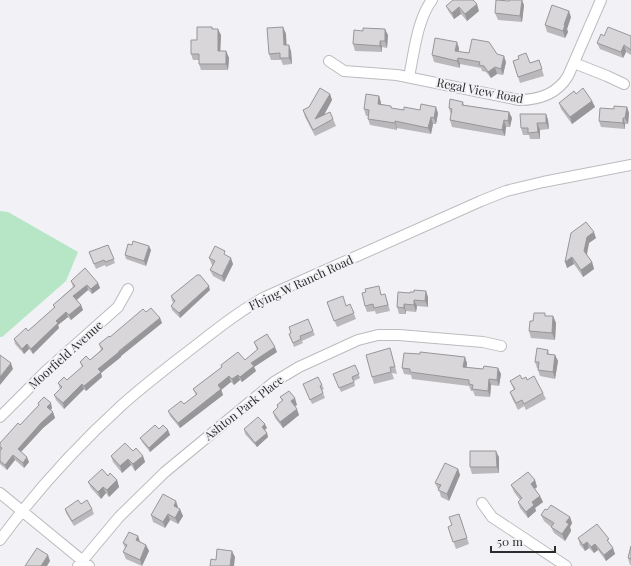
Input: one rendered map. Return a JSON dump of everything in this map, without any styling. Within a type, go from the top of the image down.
[{"type":"street","points":[[410,77],[421,21],[432,0]]},
{"type":"street","name":"Regal View Road","points":[[329,61],[344,71],[410,77],[519,100],[530,100],[549,95],[563,84],[574,63],[601,0]]},
{"type":"street","points":[[574,63],[624,84]]},
{"type":"street","name":"Flying W Ranch Road","points":[[0,540],[21,511],[76,450],[122,405],[218,327],[248,306],[481,200],[521,187],[631,165]]},
{"type":"street","name":"Moorfield Avenue","points":[[0,416],[46,371],[118,307],[128,289]]},
{"type":"street","name":"Ashton Park Place","points":[[83,564],[119,516],[165,472],[274,382],[299,367],[358,340],[378,335],[399,334],[483,342],[501,346]]},
{"type":"street","points":[[0,493],[83,564]]},
{"type":"street","points":[[482,503],[492,517],[566,566]]},
{"type":"green space","points":[[0,211],[8,212],[78,252],[66,281],[2,337],[0,337]]},
{"type":"building","points":[[453,0],[473,0],[477,4],[465,14],[459,7],[452,13],[446,6]]},
{"type":"building","points":[[496,0],[522,0],[520,16],[495,13]]},
{"type":"building","points":[[552,5],[569,11],[563,31],[545,25]]},
{"type":"building","points":[[197,27],[212,27],[212,29],[218,29],[218,51],[226,51],[226,64],[199,64],[199,54],[191,54],[191,40],[197,40]]},
{"type":"building","points":[[283,27],[284,45],[289,45],[289,58],[280,58],[280,53],[269,54],[267,28]]},
{"type":"building","points":[[608,27],[631,36],[631,50],[624,45],[621,52],[597,43],[601,34],[604,36]]},
{"type":"building","points":[[363,28],[385,29],[385,41],[380,41],[380,46],[353,44],[354,30],[363,31]]},
{"type":"building","points":[[435,38],[457,42],[455,51],[469,53],[472,39],[489,42],[497,54],[504,56],[501,69],[495,67],[488,72],[484,66],[479,65],[480,62],[458,58],[457,61],[432,55]]},
{"type":"building","points":[[526,53],[530,63],[539,60],[542,69],[518,77],[513,61],[519,59],[518,56]]},
{"type":"building","points":[[320,88],[330,94],[315,119],[330,112],[333,119],[313,130],[303,110],[309,107]]},
{"type":"building","points":[[583,88],[592,101],[570,117],[559,103],[574,91],[576,94]]},
{"type":"building","points":[[366,94],[379,96],[378,104],[391,106],[391,108],[404,110],[404,107],[420,110],[421,104],[436,107],[434,118],[431,117],[428,128],[395,121],[395,123],[368,119],[369,110],[364,109]]},
{"type":"building","points":[[450,99],[463,102],[462,105],[509,112],[508,121],[504,120],[502,130],[450,120],[452,109],[449,108]]},
{"type":"building","points":[[614,106],[627,107],[625,118],[623,118],[623,123],[599,121],[600,108],[614,109]]},
{"type":"building","points":[[520,114],[546,114],[546,123],[537,123],[538,132],[528,133],[528,128],[521,128]]},
{"type":"building","points":[[586,222],[594,232],[587,237],[584,251],[592,262],[581,270],[572,257],[565,262],[571,233]]},
{"type":"building","points":[[133,241],[149,246],[144,261],[125,255],[128,244],[132,245]]},
{"type":"building","points":[[108,245],[114,259],[105,262],[104,260],[94,264],[89,252]]},
{"type":"building","points":[[215,246],[225,251],[224,254],[231,258],[222,276],[210,270],[215,261],[209,258]]},
{"type":"building","points":[[85,268],[98,283],[91,289],[87,285],[73,296],[81,305],[69,315],[66,312],[56,321],[58,323],[31,349],[27,344],[22,349],[14,339],[26,328],[28,331],[55,307],[53,305],[75,286],[71,281]]},
{"type":"building","points":[[197,275],[200,275],[209,286],[179,313],[171,306],[175,301],[171,296]]},
{"type":"building","points":[[379,286],[381,295],[385,294],[388,305],[374,308],[373,304],[365,306],[362,293],[366,292],[365,289]]},
{"type":"building","points":[[414,290],[426,291],[425,301],[414,300],[414,305],[404,304],[404,308],[397,307],[398,292],[410,293],[414,292]]},
{"type":"building","points":[[343,296],[346,306],[350,304],[354,313],[334,321],[327,302]]},
{"type":"building","points":[[151,308],[160,318],[98,369],[101,372],[84,386],[82,384],[63,403],[54,395],[62,387],[58,383],[64,377],[67,380],[83,366],[80,362],[86,356],[90,360],[103,349],[99,344],[109,336],[110,337],[143,309],[146,312]]},
{"type":"building","points":[[534,313],[545,313],[545,316],[553,316],[552,333],[529,331],[530,321],[533,321]]},
{"type":"building","points":[[308,319],[313,331],[300,336],[301,339],[293,343],[289,334],[291,333],[289,327]]},
{"type":"building","points":[[267,334],[275,347],[251,363],[254,366],[240,377],[238,375],[232,379],[229,376],[218,385],[221,389],[178,423],[168,411],[181,401],[184,404],[197,394],[193,389],[222,367],[221,365],[238,352],[245,360],[258,349],[254,342]]},
{"type":"building","points":[[390,348],[395,367],[390,367],[391,372],[372,377],[366,355]]},
{"type":"building","points":[[537,348],[548,350],[547,354],[555,355],[553,372],[538,370],[539,362],[535,362]]},
{"type":"building","points":[[420,352],[465,357],[463,367],[483,369],[484,366],[498,368],[497,380],[489,379],[488,391],[472,389],[473,385],[469,384],[469,380],[410,372],[410,369],[402,368],[404,353],[420,354]]},
{"type":"building","points":[[0,355],[11,363],[0,377]]},
{"type":"building","points":[[355,365],[359,374],[352,377],[354,382],[339,388],[333,374]]},
{"type":"building","points":[[520,375],[522,379],[526,377],[527,380],[534,376],[543,393],[524,404],[522,400],[516,403],[510,392],[515,389],[510,381]]},
{"type":"building","points":[[318,377],[322,385],[320,386],[323,393],[310,400],[303,384]]},
{"type":"building","points":[[289,391],[295,398],[291,401],[297,409],[280,422],[273,412],[278,407],[277,405],[283,400],[280,397]]},
{"type":"building","points":[[44,397],[51,403],[47,407],[53,412],[18,449],[27,457],[23,463],[13,455],[5,465],[0,461],[0,451],[2,448],[0,447],[0,443],[18,423],[20,425],[39,405],[38,403]]},
{"type":"building","points":[[258,417],[265,424],[262,427],[267,433],[255,443],[244,429]]},
{"type":"building","points":[[155,425],[159,429],[163,425],[168,430],[149,448],[140,438]]},
{"type":"building","points":[[125,443],[133,451],[136,448],[143,456],[133,464],[128,459],[120,466],[111,456]]},
{"type":"building","points":[[470,451],[496,451],[497,467],[470,467]]},
{"type":"building","points":[[445,463],[458,469],[447,494],[438,490],[441,485],[435,483]]},
{"type":"building","points":[[102,469],[108,476],[110,473],[117,480],[107,490],[103,487],[98,492],[88,482]]},
{"type":"building","points":[[528,472],[535,480],[531,484],[540,496],[532,502],[534,505],[526,512],[518,502],[522,498],[511,485]]},
{"type":"building","points":[[163,494],[176,501],[174,506],[180,509],[175,518],[168,514],[163,522],[151,515]]},
{"type":"building","points":[[78,500],[81,504],[87,500],[92,509],[72,521],[65,509]]},
{"type":"building","points":[[551,505],[570,517],[566,522],[569,524],[562,534],[551,527],[554,523],[541,515],[545,509],[547,510]]},
{"type":"building","points":[[459,514],[467,538],[453,542],[448,527],[452,525],[449,517]]},
{"type":"building","points":[[597,524],[609,539],[607,540],[613,548],[604,555],[595,544],[591,547],[587,542],[583,545],[578,538]]},
{"type":"building","points":[[129,532],[138,536],[136,540],[146,545],[140,560],[123,552],[127,545],[123,543]]},
{"type":"building","points":[[631,546],[631,559],[628,558]]},
{"type":"building","points":[[37,548],[48,555],[41,566],[25,566]]},
{"type":"building","points":[[217,549],[232,551],[230,566],[210,566],[211,559],[216,560]]}]
